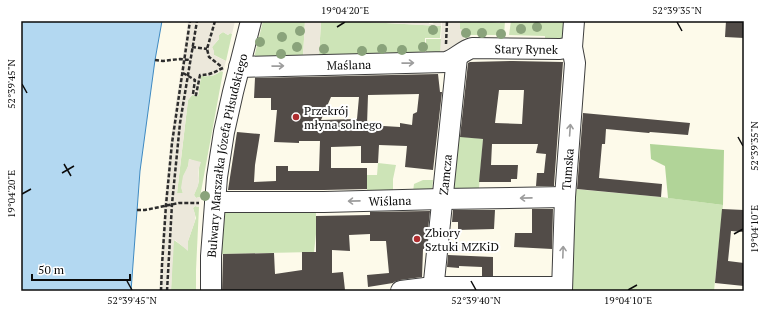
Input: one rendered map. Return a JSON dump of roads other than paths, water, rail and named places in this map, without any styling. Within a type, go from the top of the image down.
[{"type":"street","name":"Bulwary Marszałka Józefa Piłsudskiego","points":[[211,291],[208,203],[217,176],[224,132],[233,92],[229,68],[251,21]]},
{"type":"street","name":"Stary Rynek","points":[[457,57],[472,48],[560,49],[572,47],[574,21]]},
{"type":"street","name":"Tumska","points":[[562,289],[565,197],[575,63],[572,47]]},
{"type":"street","name":"Maślana","points":[[229,68],[446,62],[457,57]]},
{"type":"street","name":"Zamcza","points":[[433,289],[457,57]]},
{"type":"street","name":"Wiślana","points":[[208,203],[565,197]]},
{"type":"street","points":[[401,291],[433,289],[562,289]]},
{"type":"water","points":[[21,21],[162,21],[155,60],[140,171],[131,291],[21,291]]},
{"type":"place","name":"Przekrój młyna solnego","points":[[296,117]]},
{"type":"place","name":"Zbiory Sztuki MZKiD","points":[[417,239]]}]
